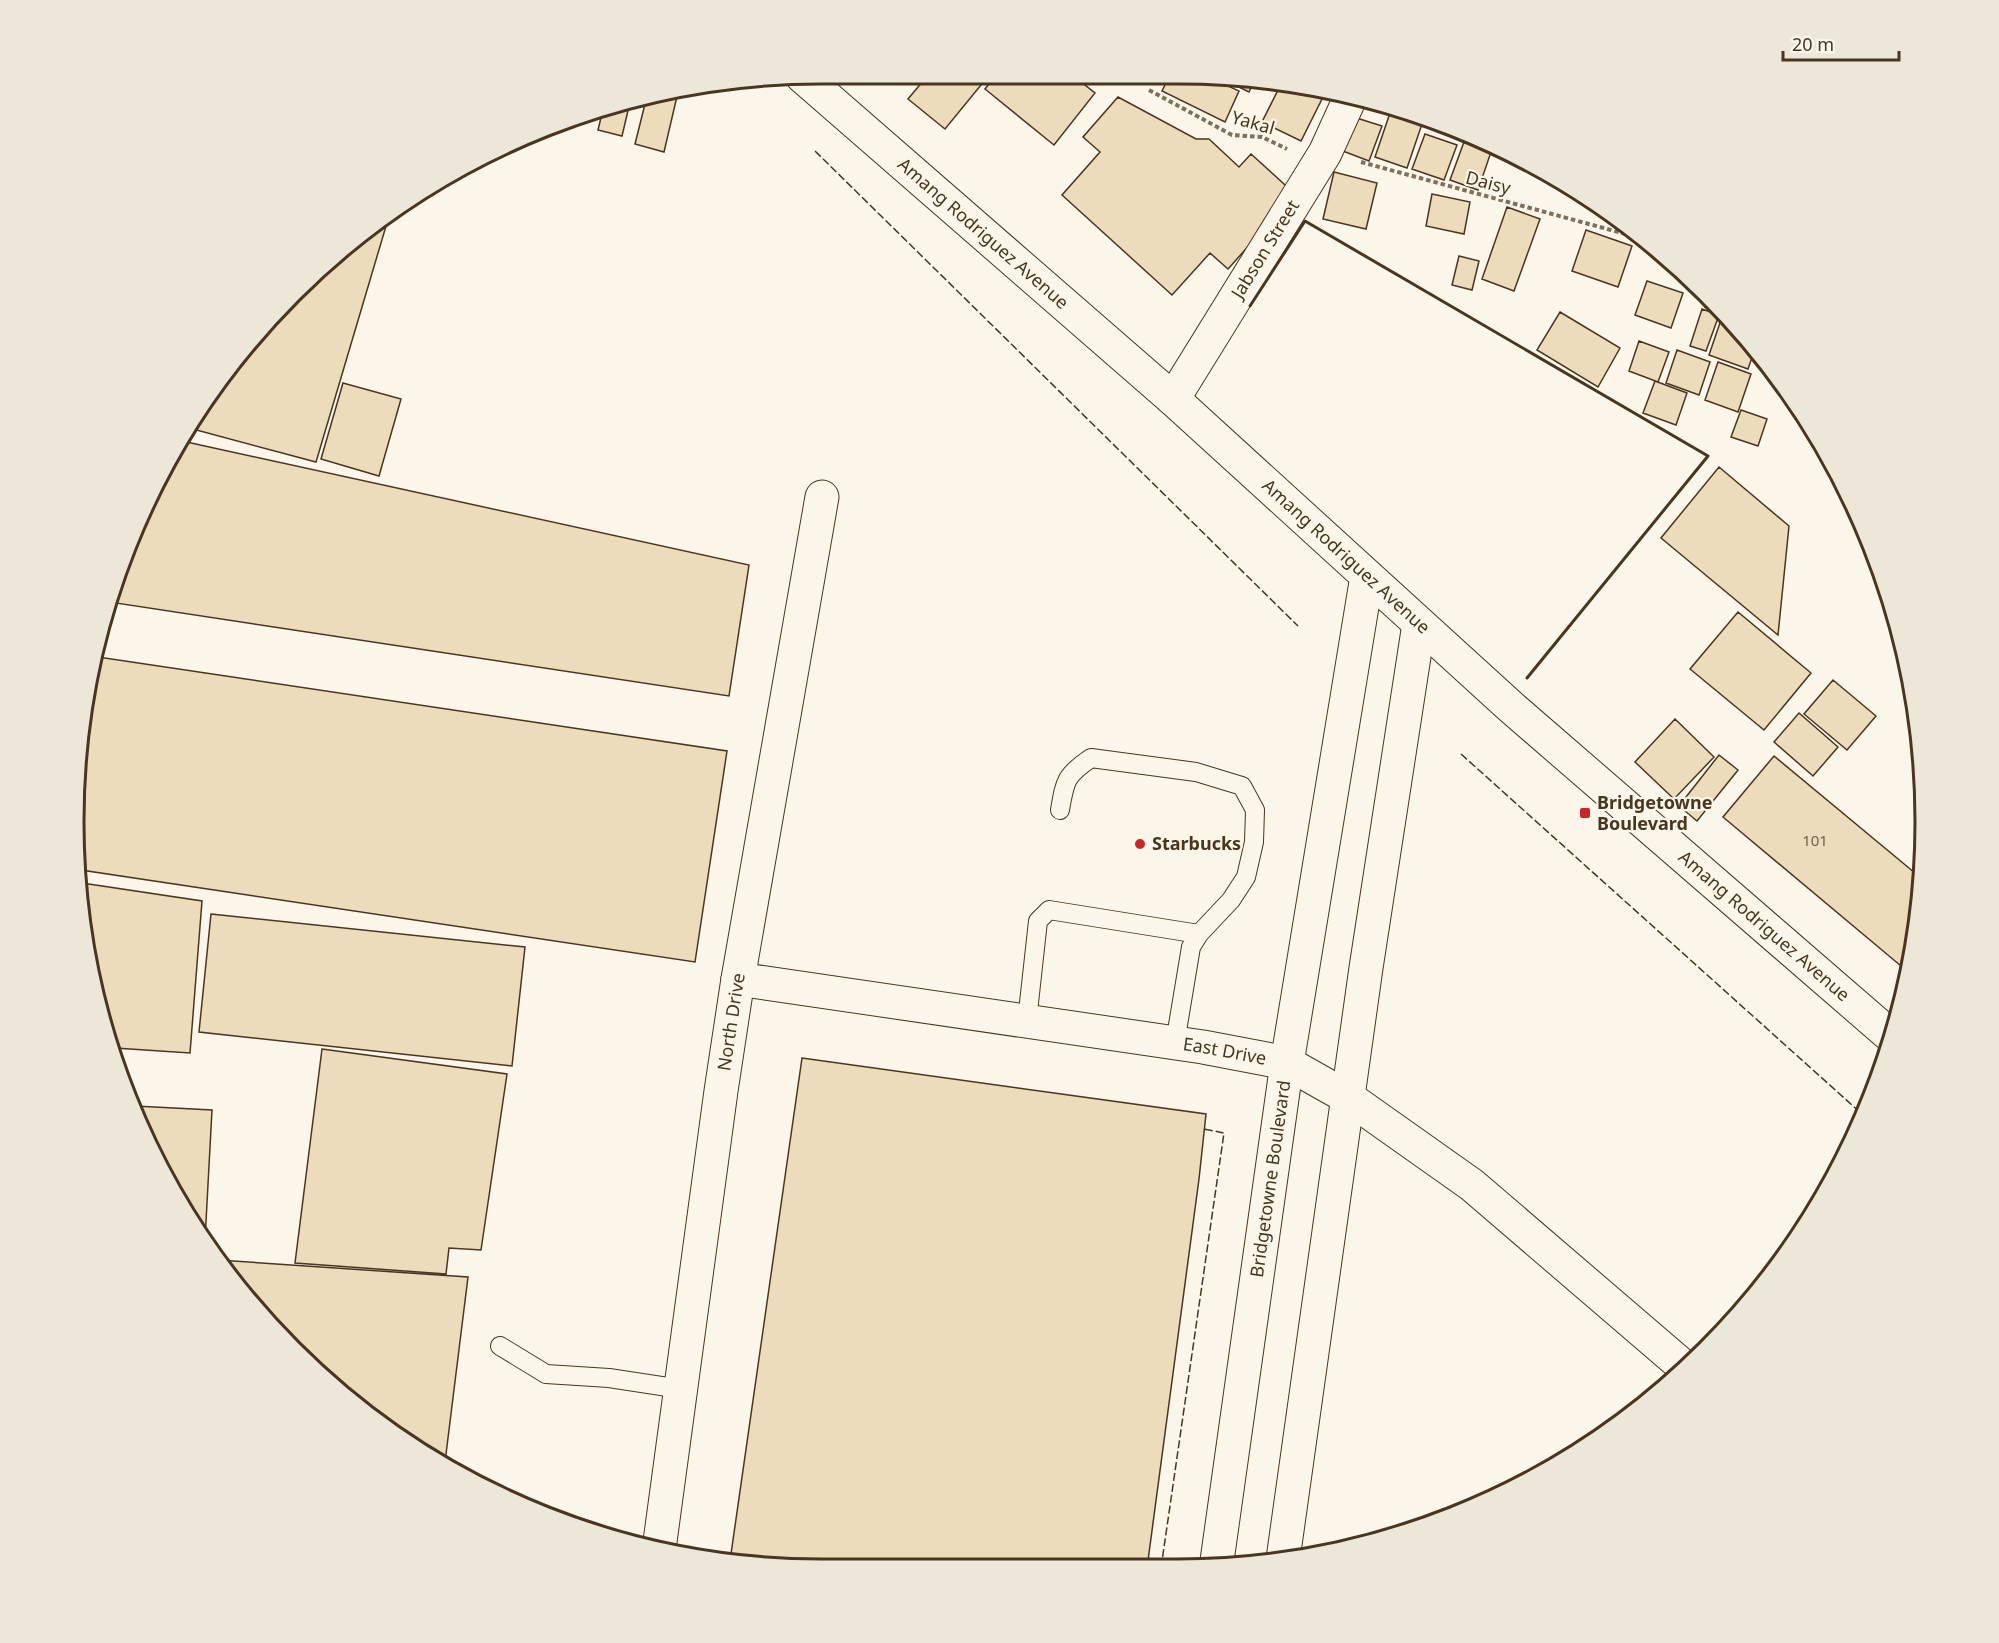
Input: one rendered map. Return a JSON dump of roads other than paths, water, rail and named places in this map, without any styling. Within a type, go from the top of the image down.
[{"type":"street","name":"Amang Rodriguez Avenue","points":[[813,84],[1173,399],[1511,707],[1884,1030]]},
{"type":"street","name":"Jabson Street","points":[[1173,399],[1322,158],[1348,104]]},
{"type":"street","name":"North Drive","points":[[660,1541],[738,979],[822,497]]},
{"type":"street","name":"Bridgetowne Boulevard","points":[[1217,1557],[1287,1063],[1367,576]]},
{"type":"street","points":[[1283,1551],[1368,957],[1419,624]]},
{"type":"street","name":"East Drive","points":[[738,979],[1175,1043],[1287,1063],[1349,1098],[1472,1185],[1679,1362]]},
{"type":"lane","points":[[1060,810],[1064,786],[1073,770],[1091,758],[1196,772],[1242,786],[1255,810],[1254,842],[1246,877],[1231,900],[1199,934],[1191,947],[1175,1043]]},
{"type":"lane","points":[[1027,1021],[1038,921],[1050,910],[1199,934]]},
{"type":"lane","points":[[500,1346],[546,1374],[609,1378],[681,1389]]},
{"type":"place","name":"Bridgetowne Boulevard","points":[[1585,813]]},
{"type":"place","name":"Starbucks","points":[[1140,844]]}]
